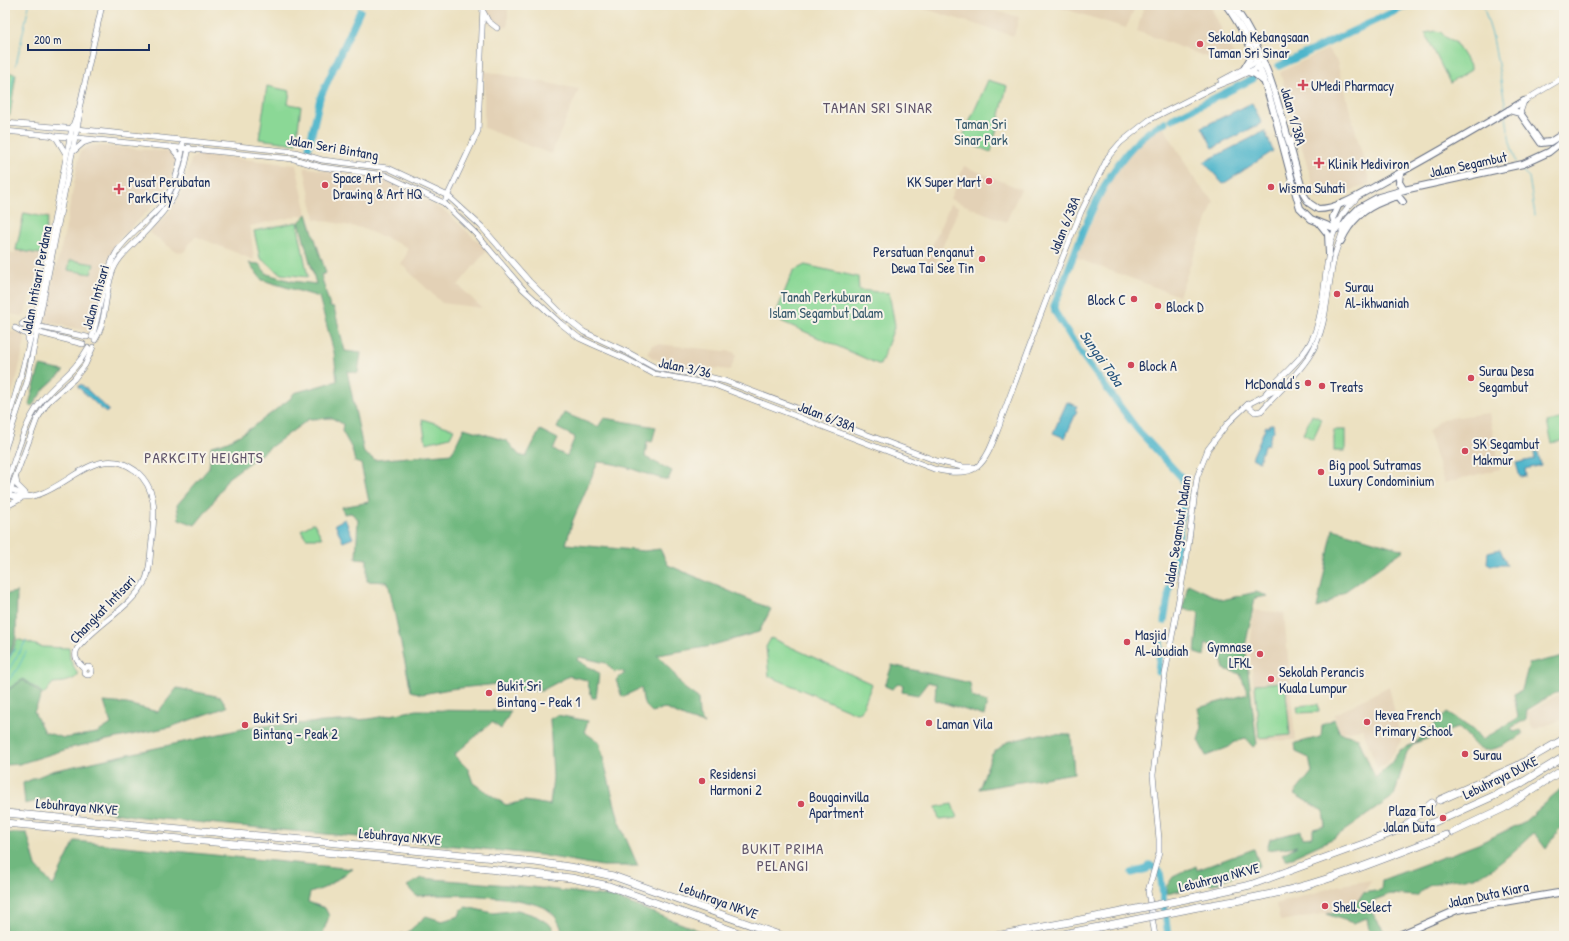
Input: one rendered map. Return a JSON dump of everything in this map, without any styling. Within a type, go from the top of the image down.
[{"type":"highway","points":[[1440,800],[1517,766],[1564,739]]},
{"type":"highway","name":"Lebuhraya DUKE","points":[[1447,817],[1518,785],[1564,757]]},
{"type":"highway","points":[[1453,832],[1504,808],[1564,769]]},
{"type":"highway","name":"Lebuhraya NKVE","points":[[996,936],[1250,885],[1302,867],[1403,828],[1432,803]]},
{"type":"highway","name":"Lebuhraya NKVE","points":[[5,813],[389,847],[535,862],[576,868],[613,876],[782,936]]},
{"type":"highway","points":[[1403,828],[1430,824],[1439,820]]},
{"type":"highway","name":"Lebuhraya NKVE","points":[[5,823],[380,857],[571,878],[609,886],[747,936]]},
{"type":"highway","name":"Lebuhraya NKVE","points":[[1053,936],[1198,907],[1275,894],[1307,885],[1365,865],[1446,835]]},
{"type":"main road","points":[[1226,5],[1250,49],[1261,63]]},
{"type":"main road","points":[[1233,5],[1261,63]]},
{"type":"main road","points":[[1250,49],[1250,59],[1246,70],[1255,74],[1265,85]]},
{"type":"main road","name":"Jalan 1/38A","points":[[1261,63],[1265,85],[1300,208],[1306,215],[1319,223],[1336,229]]},
{"type":"main road","name":"Jalan 1/38A","points":[[1261,63],[1287,138],[1304,195],[1309,203],[1318,209],[1339,204],[1368,190]]},
{"type":"main road","name":"Jalan Segambut","points":[[1368,190],[1524,102]]},
{"type":"main road","points":[[1508,110],[1520,113],[1541,143],[1542,151],[1538,158]]},
{"type":"main road","points":[[1274,117],[1287,138],[1289,154],[1288,162]]},
{"type":"main road","points":[[1550,142],[1552,137],[1564,128]]},
{"type":"main road","name":"Jalan Segambut","points":[[1541,143],[1563,138]]},
{"type":"main road","name":"Jalan Segambut","points":[[1336,229],[1344,225],[1353,213],[1367,203],[1404,190],[1523,164],[1549,152],[1563,138]]},
{"type":"main road","points":[[1400,173],[1399,182],[1404,190]]},
{"type":"main road","points":[[1341,241],[1352,222],[1367,208],[1394,197],[1399,197],[1404,202]]},
{"type":"main road","points":[[1336,229],[1333,217],[1339,204]]},
{"type":"main road","points":[[1319,223],[1328,234],[1329,254]]},
{"type":"main road","name":"Jalan Duta Kiara","points":[[1397,936],[1457,910],[1564,892]]},
{"type":"street","points":[[73,137],[74,129],[80,114],[79,108],[102,5]]},
{"type":"street","points":[[482,6],[486,18],[497,28]]},
{"type":"street","points":[[444,203],[478,131],[482,6]]},
{"type":"street","name":"Jalan 6/38A","points":[[734,393],[934,469],[964,473],[977,466],[983,461],[990,448],[1081,212],[1108,157],[1120,142],[1143,124],[1261,63]]},
{"type":"street","name":"Jalan Segambut","points":[[1524,102],[1564,77]]},
{"type":"street","points":[[1520,113],[1524,102]]},
{"type":"street","name":"Jalan Seri Bintang","points":[[5,123],[296,152],[322,160],[388,168],[448,196],[482,226],[529,281],[565,317],[595,338],[638,358]]},
{"type":"street","name":"Jalan Seri Bintang","points":[[5,131],[294,159],[311,164],[385,175],[444,203],[477,236],[523,288],[560,323],[580,338],[635,363]]},
{"type":"street","points":[[51,135],[57,139],[67,155]]},
{"type":"street","name":"Jalan Intisari Perdana","points":[[5,428],[20,383],[26,354],[40,315],[74,152],[73,137]]},
{"type":"street","name":"Jalan Intisari Perdana","points":[[5,449],[27,382],[35,343],[34,316],[67,155],[73,137]]},
{"type":"street","points":[[74,152],[83,143],[96,139]]},
{"type":"street","name":"Jalan Intisari","points":[[184,141],[186,148]]},
{"type":"street","name":"Jalan Intisari","points":[[91,338],[101,321],[115,266],[124,253],[154,223],[170,204],[180,187],[186,148],[190,141]]},
{"type":"street","points":[[171,147],[184,158],[199,150]]},
{"type":"street","points":[[302,154],[309,159],[311,164]]},
{"type":"street","name":"Jalan Intisari","points":[[91,338],[111,264],[121,245],[163,202],[173,185],[184,158]]},
{"type":"street","points":[[1264,396],[1301,356],[1315,333],[1321,312],[1329,254],[1336,229],[1344,210],[1368,190]]},
{"type":"street","name":"Jalan Segambut Dalam","points":[[1155,936],[1148,891],[1152,872],[1157,861],[1159,839],[1153,789],[1154,766],[1164,680],[1188,550],[1197,477],[1208,450],[1228,423],[1247,405],[1282,388],[1309,356],[1318,339],[1326,313],[1335,255],[1341,241],[1344,225]]},
{"type":"street","points":[[46,257],[52,258]]},
{"type":"street","points":[[35,343],[40,338],[51,332],[43,324],[40,315]]},
{"type":"street","points":[[22,324],[34,316]]},
{"type":"street","points":[[15,328],[28,335],[26,354]]},
{"type":"street","name":"Jalan Intisari","points":[[35,329],[91,338]]},
{"type":"street","name":"Jalan Intisari","points":[[51,332],[83,344]]},
{"type":"street","points":[[91,338],[95,344],[90,347],[83,344],[91,338]]},
{"type":"street","name":"Jalan Intisari","points":[[7,488],[16,476],[35,424],[43,409],[85,365],[90,347]]},
{"type":"street","name":"Jalan Intisari","points":[[5,506],[7,488],[36,409],[48,393],[78,365],[90,347]]},
{"type":"street","name":"Jalan 3/36","points":[[638,358],[656,368],[701,375],[737,386]]},
{"type":"street","name":"Jalan 3/36","points":[[635,363],[662,377],[706,383],[734,393]]},
{"type":"street","name":"Jalan 6/38A","points":[[737,386],[851,430],[952,466],[970,468],[977,466]]},
{"type":"street","points":[[1247,405],[1255,412],[1261,411],[1282,388]]},
{"type":"street","name":"Changkat Intisari","points":[[7,495],[27,496],[46,492],[96,464],[115,461],[130,467],[139,474],[151,492],[155,510],[146,579],[129,601],[77,649],[75,656],[77,661],[85,669]]},
{"type":"street","points":[[948,472],[953,471],[952,466]]},
{"type":"street","points":[[16,476],[17,485],[27,496]]},
{"type":"street","points":[[7,488],[27,496]]},
{"type":"street","points":[[5,506],[27,496]]},
{"type":"shaded area","points":[[487,5],[508,5],[508,27],[487,23]]},
{"type":"shaded area","points":[[912,5],[974,5],[1019,17],[1014,36]]},
{"type":"shaded area","points":[[1052,5],[1136,5],[1126,28]]},
{"type":"shaded area","name":"Sekolah Kebangsaan Taman Sri Sinar","points":[[1144,5],[1210,5],[1234,56],[1220,62],[1137,31]]},
{"type":"shaded area","points":[[1328,49],[1337,62],[1370,184],[1325,199],[1317,199],[1280,72]]},
{"type":"shaded area","points":[[484,71],[579,89],[551,154],[484,128]]},
{"type":"shaded area","points":[[1162,124],[1197,183],[1214,201],[1179,296],[1076,258],[1113,173],[1141,137]]},
{"type":"shaded area","name":"Pusat Perubatan ParkCity","points":[[90,145],[172,152],[176,159],[172,175],[159,200],[120,238],[104,268],[92,332],[46,322],[44,318],[65,231],[80,152]]},
{"type":"shaded area","points":[[198,154],[296,165],[307,214],[250,226],[254,260],[195,236],[184,252],[175,251],[149,232],[169,213],[184,188],[191,160]]},
{"type":"shaded area","points":[[964,166],[1021,189],[1006,222],[950,199]]},
{"type":"shaded area","points":[[304,167],[391,181],[445,211],[487,250],[458,285],[482,308],[442,303],[401,264],[407,253],[407,247],[361,228],[315,219]]},
{"type":"shaded area","points":[[950,204],[959,208],[932,271],[923,267]]},
{"type":"shaded area","points":[[23,212],[49,216],[33,293],[30,294],[25,314],[22,316],[5,313],[5,252],[15,253]]},
{"type":"shaded area","points":[[5,330],[23,335],[25,340],[18,373],[5,416]]},
{"type":"shaded area","points":[[658,344],[734,352],[736,356],[730,370],[663,362],[652,358],[647,353],[652,345]]},
{"type":"shaded area","name":"SK Segambut Makmur","points":[[1489,413],[1500,469],[1444,483],[1428,432],[1442,419]]},
{"type":"shaded area","name":"Sekolah Perancis Kuala Lumpur","points":[[1254,610],[1284,613],[1295,740],[1259,741],[1250,649]]},
{"type":"shaded area","name":"Hevea French Primary School","points":[[1389,686],[1401,741],[1386,765],[1377,768],[1363,729],[1341,732],[1334,715]]},
{"type":"shaded area","points":[[1564,695],[1564,719],[1533,730],[1527,713],[1554,697]]},
{"type":"shaded area","points":[[1372,880],[1353,909],[1280,921],[1276,904],[1341,885]]},
{"type":"green space","points":[[1436,31],[1441,32],[1445,37],[1454,41],[1471,67],[1471,70],[1450,83],[1425,33]]},
{"type":"green space","points":[[5,72],[16,74],[10,115],[5,114]]},
{"type":"green space","name":"Taman Sri Sinar Park","points":[[988,80],[1007,86],[991,152],[961,141]]},
{"type":"green space","points":[[267,86],[290,91],[288,104],[301,106],[296,144],[259,139]]},
{"type":"green space","points":[[24,213],[48,218],[40,254],[16,250]]},
{"type":"green space","points":[[307,214],[326,273],[321,275],[330,307],[334,308],[345,351],[361,353],[358,373],[347,371],[364,453],[375,460],[452,453],[464,428],[507,441],[519,455],[526,457],[540,430],[558,439],[553,450],[567,456],[575,437],[557,428],[564,413],[598,427],[604,418],[656,427],[652,442],[647,441],[645,457],[672,471],[668,480],[625,467],[598,462],[573,520],[566,544],[644,551],[660,549],[668,565],[771,609],[759,632],[706,647],[657,655],[672,671],[684,688],[698,698],[699,716],[704,724],[664,708],[652,712],[644,704],[641,688],[622,697],[616,680],[625,673],[621,671],[614,672],[606,663],[579,657],[577,660],[599,673],[596,698],[592,698],[587,680],[569,676],[541,691],[506,689],[498,684],[450,689],[422,694],[411,691],[388,582],[367,581],[367,559],[356,558],[358,519],[351,513],[344,514],[342,507],[369,502],[361,464],[355,462],[352,449],[342,431],[343,424],[332,418],[309,419],[228,478],[209,508],[195,525],[179,519],[177,505],[209,468],[211,446],[232,439],[242,433],[290,399],[294,393],[337,381],[334,352],[319,297],[262,280],[249,263],[259,264],[267,274],[292,281],[316,284],[299,222]]},
{"type":"green space","points":[[297,222],[308,277],[281,274],[260,258],[254,231]]},
{"type":"green space","points":[[70,260],[94,264],[91,274],[68,270]]},
{"type":"green space","name":"Tanah Perkuburan Islam Segambut Dalam","points":[[805,265],[858,277],[859,290],[889,293],[895,325],[880,365],[774,318],[793,271]]},
{"type":"green space","points":[[40,366],[64,371],[45,388],[32,406],[29,404]]},
{"type":"green space","points":[[1312,415],[1322,419],[1313,439],[1303,434]]},
{"type":"green space","points":[[1564,418],[1564,440],[1552,443],[1547,422]]},
{"type":"green space","points":[[422,419],[454,429],[450,437],[426,443]]},
{"type":"green space","points":[[1334,430],[1345,430],[1345,451],[1334,451]]},
{"type":"green space","points":[[314,523],[322,538],[306,538],[301,530]]},
{"type":"green space","points":[[1333,529],[1404,550],[1327,604],[1317,608]]},
{"type":"green space","points":[[1188,584],[1222,600],[1256,592],[1268,596],[1255,598],[1245,647],[1257,744],[1253,747],[1246,739],[1236,741],[1229,747],[1206,756],[1198,740],[1202,727],[1198,708],[1248,694],[1240,674],[1224,669],[1219,650],[1206,643],[1204,656],[1195,653],[1199,612],[1183,609]]},
{"type":"green space","points":[[17,592],[16,637],[9,655],[5,655],[5,594]]},
{"type":"green space","points":[[771,638],[872,684],[861,712],[856,713],[769,676],[766,647]]},
{"type":"green space","points":[[17,639],[42,647],[69,648],[70,659],[78,675],[70,680],[53,683],[44,694],[23,679],[5,691],[5,656],[10,656]]},
{"type":"green space","points":[[1564,656],[1564,692],[1555,693],[1527,710],[1526,719],[1511,728],[1514,732],[1521,730],[1523,734],[1513,740],[1494,749],[1482,750],[1457,728],[1415,743],[1447,713],[1474,730],[1482,740],[1518,718],[1514,694],[1522,690],[1529,664]]},
{"type":"green space","points":[[892,665],[970,683],[972,697],[987,702],[984,716],[935,700],[936,684],[928,682],[918,695],[902,692],[903,685],[898,684],[892,689],[885,686]]},
{"type":"green space","points":[[23,680],[42,694],[34,712],[44,732],[64,738],[97,733],[111,724],[104,702],[127,704],[158,712],[177,688],[221,697],[227,707],[170,727],[74,747],[19,764],[5,765],[5,692]]},
{"type":"green space","points":[[1285,682],[1290,735],[1259,738],[1255,684]]},
{"type":"green space","points":[[1318,704],[1319,712],[1298,713],[1297,706]]},
{"type":"green space","points":[[417,710],[511,711],[501,729],[492,722],[454,755],[468,769],[473,783],[506,805],[525,801],[550,805],[553,777],[550,719],[557,715],[588,721],[584,732],[599,742],[620,825],[638,866],[602,866],[540,855],[456,846],[141,817],[74,807],[45,799],[25,804],[23,783],[52,771],[251,727],[369,719]]},
{"type":"green space","points":[[1334,719],[1340,733],[1358,738],[1375,778],[1389,766],[1400,750],[1415,743],[1407,752],[1394,796],[1334,838],[1286,860],[1282,854],[1297,846],[1267,850],[1270,839],[1301,831],[1303,838],[1313,837],[1313,829],[1325,826],[1323,811],[1294,794],[1312,772],[1309,758],[1296,752],[1295,743],[1321,737],[1322,725]]},
{"type":"green space","points":[[1041,734],[1071,735],[1074,773],[979,789],[992,754],[1007,742]]},
{"type":"green space","points":[[1564,787],[1564,828],[1559,829],[1546,849],[1534,833],[1498,865],[1482,874],[1474,877],[1435,883],[1422,890],[1417,896],[1390,894],[1372,901],[1371,911],[1386,934],[1370,936],[1367,918],[1353,923],[1326,914],[1353,909],[1363,893],[1381,890],[1382,880],[1478,844],[1524,822]]},
{"type":"green space","points":[[952,804],[957,818],[939,820],[936,807]]},
{"type":"green space","points":[[5,833],[27,833],[36,866],[53,886],[75,841],[353,869],[324,888],[310,893],[308,902],[325,908],[329,916],[322,936],[5,936]]},
{"type":"green space","points":[[1254,849],[1260,866],[1211,885],[1201,877],[1185,884],[1184,890],[1167,894],[1166,887],[1173,877],[1196,866],[1197,870]]},
{"type":"green space","points":[[421,878],[532,887],[613,897],[713,936],[564,936],[554,915],[548,910],[536,905],[521,901],[484,896],[416,896],[407,886]]},
{"type":"green space","points":[[466,907],[493,913],[518,910],[536,916],[552,926],[556,936],[392,936],[407,933],[426,916],[442,921],[459,916],[461,910]]},
{"type":"water","points":[[1252,103],[1262,123],[1213,148],[1202,127]]},
{"type":"water","points":[[1265,131],[1273,151],[1223,184],[1204,162]]},
{"type":"water","points":[[81,384],[109,410],[106,413],[78,387]]},
{"type":"water","points":[[1067,402],[1077,406],[1075,410],[1077,411],[1065,438],[1053,433]]},
{"type":"water","points":[[1270,424],[1273,424],[1274,431],[1268,445],[1264,446],[1259,462],[1252,458],[1266,426],[1269,427]]},
{"type":"water","points":[[1536,451],[1538,452],[1541,465],[1525,469],[1526,476],[1520,477],[1516,463],[1535,459],[1534,453]]},
{"type":"water","points":[[345,519],[353,538],[343,542],[335,524]]},
{"type":"water","points":[[1500,549],[1507,565],[1491,565],[1487,563],[1488,552]]},
{"type":"waterway","points":[[16,65],[29,5]]},
{"type":"waterway","name":"Sungai Toba","points":[[1279,66],[1408,5]]},
{"type":"waterway","points":[[1483,5],[1493,38],[1506,108]]},
{"type":"waterway","points":[[309,147],[320,98],[360,11]]},
{"type":"waterway","points":[[6,118],[14,75]]},
{"type":"waterway","name":"Sungai Toba","points":[[1172,119],[1253,79]]},
{"type":"waterway","points":[[1506,116],[1510,142],[1516,162]]},
{"type":"waterway","name":"Sungai Toba","points":[[1164,621],[1178,541],[1185,486],[1182,478],[1137,429],[1084,358],[1055,312],[1054,306],[1084,230],[1109,178],[1125,155],[1143,136],[1165,122]]},
{"type":"waterway","points":[[1519,168],[1529,177],[1535,215]]},
{"type":"waterway","name":"Sungai Toba","points":[[1158,672],[1161,636]]},
{"type":"waterway","points":[[5,676],[26,641]]},
{"type":"waterway","points":[[5,666],[15,648]]},
{"type":"waterway","points":[[5,685],[18,668],[26,652]]},
{"type":"waterway","name":"Sungai Toba","points":[[1132,873],[1147,869],[1150,865],[1160,872],[1168,936]]},
{"type":"place","name":"Sekolah Kebangsaan Taman Sri Sinar","points":[[1200,44]]},
{"type":"place","name":"UMedi Pharmacy","points":[[1303,85]]},
{"type":"place","name":"Klinik Mediviron","points":[[1319,163]]},
{"type":"place","name":"KK Super Mart","points":[[989,181]]},
{"type":"place","name":"Space Art Drawing & Art HQ","points":[[325,185]]},
{"type":"place","name":"Wisma Suhati","points":[[1271,187]]},
{"type":"place","name":"Pusat Perubatan ParkCity","points":[[119,189]]},
{"type":"place","name":"Persatuan Penganut Dewa Tai See Tin","points":[[982,259]]},
{"type":"place","name":"Surau Al-ikhwaniah","points":[[1337,294]]},
{"type":"place","name":"Block C","points":[[1134,299]]},
{"type":"place","name":"Block D","points":[[1158,306]]},
{"type":"place","name":"Block A","points":[[1131,365]]},
{"type":"place","name":"Surau Desa Segambut","points":[[1471,378]]},
{"type":"place","name":"McDonald's","points":[[1308,383]]},
{"type":"place","name":"Treats","points":[[1322,386]]},
{"type":"place","name":"SK Segambut Makmur","points":[[1465,451]]},
{"type":"place","name":"Big pool Sutramas Luxury Condominium","points":[[1321,472]]},
{"type":"place","name":"Masjid Al-ubudiah","points":[[1127,642]]},
{"type":"place","name":"Gymnase LFKL","points":[[1260,654]]},
{"type":"place","name":"Sekolah Perancis Kuala Lumpur","points":[[1271,679]]},
{"type":"place","name":"Bukit Sri Bintang - Peak 1","points":[[489,693]]},
{"type":"place","name":"Hevea French Primary School","points":[[1367,722]]},
{"type":"place","name":"Laman Vila","points":[[929,723]]},
{"type":"place","name":"Bukit Sri Bintang - Peak 2","points":[[245,725]]},
{"type":"place","name":"Surau","points":[[1465,754]]},
{"type":"place","name":"Residensi Harmoni 2","points":[[702,781]]},
{"type":"place","name":"Bougainvilla Apartment","points":[[801,804]]},
{"type":"place","name":"Plaza Tol Jalan Duta","points":[[1443,818]]},
{"type":"place","name":"Shell Select","points":[[1325,906]]},
{"type":"district","name":"TAMAN SRI SINAR","points":[[878,107]]},
{"type":"district","name":"PARKCITY HEIGHTS","points":[[204,457]]},
{"type":"district","name":"BUKIT PRIMA PELANGI","points":[[783,856]]}]
